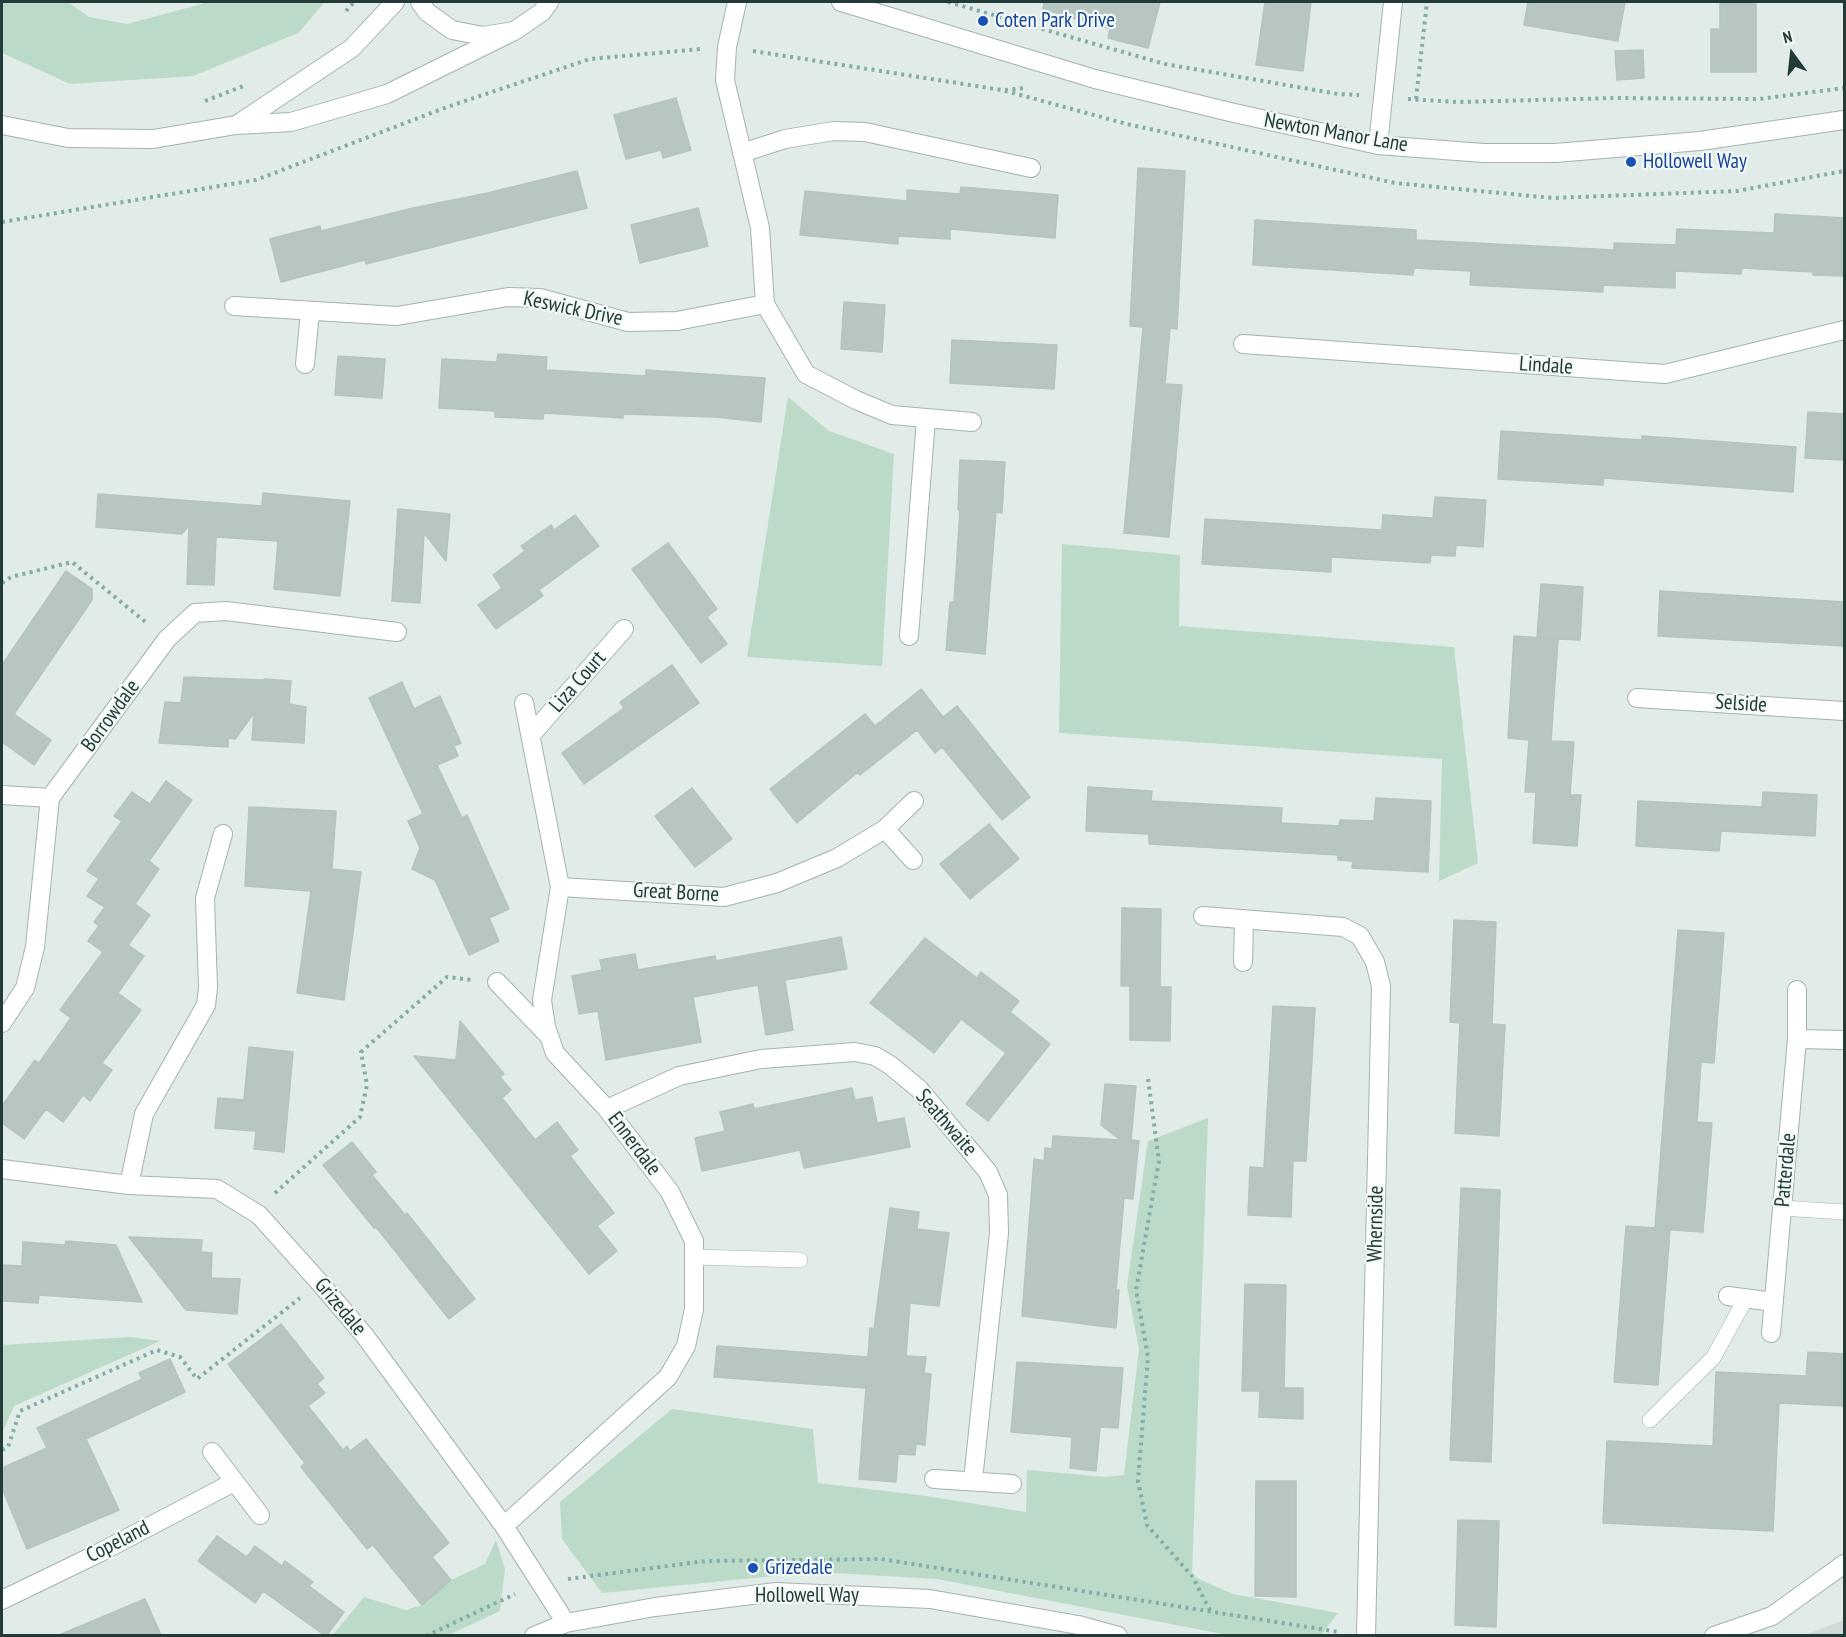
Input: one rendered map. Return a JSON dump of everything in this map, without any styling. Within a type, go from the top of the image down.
[{"type":"street","points":[[236,125],[352,48],[395,2]]},
{"type":"street","points":[[420,2],[427,12],[452,30],[483,36],[514,31]]},
{"type":"street","points":[[2,125],[68,138],[153,139],[236,125],[291,122],[387,94],[514,31],[545,7],[566,2]]},
{"type":"street","points":[[737,2],[727,47],[725,80],[760,228],[765,304],[806,374],[856,400],[892,415],[972,422]]},
{"type":"street","name":"Newton Manor Lane","points":[[841,2],[1095,79],[1378,145],[1483,153],[1556,153],[1700,141],[1845,120]]},
{"type":"street","points":[[1378,145],[1393,2]]},
{"type":"street","points":[[742,153],[784,139],[834,131],[865,132],[1031,168]]},
{"type":"street","name":"Keswick Drive","points":[[234,306],[398,316],[508,297],[540,298],[628,322],[677,321],[765,304]]},
{"type":"street","points":[[305,364],[310,312]]},
{"type":"street","name":"Lindale","points":[[1243,344],[1665,374],[1845,330]]},
{"type":"street","points":[[909,636],[926,419]]},
{"type":"street","name":"Borrowdale","points":[[2,1023],[25,988],[35,947],[51,798],[167,639],[195,613],[226,611],[397,632]]},
{"type":"street","name":"Liza Court","points":[[531,735],[624,629]]},
{"type":"street","name":"Selside","points":[[1637,698],[1845,711]]},
{"type":"street","name":"Ennerdale","points":[[504,1526],[668,1377],[686,1346],[694,1309],[694,1241],[670,1192],[607,1109],[555,1053],[546,1027],[543,1000],[560,887],[524,703]]},
{"type":"street","points":[[2,795],[51,798]]},
{"type":"street","name":"Great Borne","points":[[560,887],[724,897],[777,883],[837,858],[885,829],[914,801]]},
{"type":"street","points":[[885,829],[913,860]]},
{"type":"street","points":[[129,1185],[144,1114],[206,1005],[208,988],[205,898],[223,834]]},
{"type":"street","name":"Whernside","points":[[1203,916],[1343,927],[1360,936],[1375,962],[1381,986],[1366,1635]]},
{"type":"street","points":[[1243,962],[1244,919]]},
{"type":"street","points":[[497,982],[550,1036]]},
{"type":"street","name":"Patterdale","points":[[1771,1333],[1797,1039],[1797,990]]},
{"type":"street","points":[[1797,1039],[1845,1040]]},
{"type":"street","name":"Seathwaite","points":[[607,1109],[679,1076],[761,1059],[855,1052],[875,1056],[890,1065],[919,1089],[988,1172],[998,1195],[999,1233],[973,1480]]},
{"type":"street","name":"Grizedale","points":[[2,1169],[129,1185],[217,1189],[255,1212],[320,1282],[364,1335],[504,1526],[566,1623]]},
{"type":"street","points":[[1737,1297],[1774,1302]]},
{"type":"street","points":[[212,1452],[260,1515]]},
{"type":"street","points":[[934,1479],[1012,1484]]},
{"type":"street","name":"Copeland","points":[[2,1600],[99,1553],[234,1482]]},
{"type":"street","points":[[1714,1635],[1772,1616],[1845,1564]]},
{"type":"street","name":"Hollowell Way","points":[[534,1635],[566,1623],[656,1607],[776,1592],[930,1599],[1077,1630],[1118,1635]]},
{"type":"lane","points":[[1782,1208],[1845,1212]]},
{"type":"lane","points":[[694,1257],[800,1260]]},
{"type":"lane","points":[[1650,1420],[1713,1358],[1737,1297]]},
{"type":"path","points":[[340,20],[354,2]]},
{"type":"path","points":[[1416,99],[1427,2]]},
{"type":"path","points":[[2,222],[256,180],[447,106],[590,59],[727,47],[1002,90]]},
{"type":"path","points":[[199,104],[251,83]]},
{"type":"path","points":[[2,583],[11,577],[72,562],[167,639]]},
{"type":"path","points":[[255,1212],[360,1117],[367,1085],[361,1052],[447,977],[497,982]]},
{"type":"path","points":[[1148,1078],[1159,1161],[1136,1290],[1148,1357],[1138,1481],[1147,1525],[1192,1576],[1211,1612]]},
{"type":"path","points":[[2,1450],[8,1448],[21,1411],[157,1350],[180,1357],[197,1379],[320,1282]]},
{"type":"shaded area","points":[[1844,1620],[1844,1635],[1805,1635]]},
{"type":"green space","points":[[2,2],[68,2],[89,17],[127,24],[209,2],[325,2],[298,33],[193,76],[70,84],[2,53]]},
{"type":"green space","points":[[788,397],[829,431],[894,454],[882,666],[747,657]]},
{"type":"green space","points":[[1062,544],[1180,555],[1179,626],[1454,647],[1478,863],[1439,881],[1442,759],[1059,733]]},
{"type":"green space","points":[[1208,1118],[1192,1576],[1233,1594],[1338,1613],[1321,1635],[1228,1635],[937,1579],[816,1572],[602,1593],[562,1539],[560,1502],[672,1409],[813,1429],[818,1483],[919,1495],[1026,1512],[1027,1470],[1106,1477],[1124,1475],[1139,1349],[1127,1286],[1148,1141]]},
{"type":"green space","points":[[130,1337],[160,1341],[14,1406],[2,1433],[2,1345]]},
{"type":"green space","points":[[496,1540],[505,1569],[500,1611],[449,1635],[332,1636],[364,1597],[406,1610],[422,1605],[451,1580],[485,1564]]},
{"type":"building","points":[[1044,2],[1160,2],[1148,48],[1108,38],[1110,29],[1043,9]]},
{"type":"building","points":[[1265,2],[1311,2],[1303,71],[1256,65]]},
{"type":"building","points":[[1528,2],[1625,2],[1618,41],[1524,25]]},
{"type":"building","points":[[1720,3],[1756,4],[1756,72],[1711,72],[1711,29],[1720,29]]},
{"type":"building","points":[[1643,50],[1644,78],[1617,80],[1615,51]]},
{"type":"building","points":[[676,98],[691,150],[663,158],[661,150],[626,159],[614,115]]},
{"type":"building","points":[[1138,168],[1185,171],[1177,329],[1170,328],[1165,384],[1182,385],[1169,537],[1124,533],[1143,327],[1130,326]]},
{"type":"building","points":[[577,171],[587,208],[366,264],[365,260],[281,282],[270,239],[320,226],[321,231]]},
{"type":"building","points":[[961,187],[1058,195],[1055,238],[950,229],[950,239],[898,236],[898,244],[800,235],[805,191],[907,201],[907,190],[960,194]]},
{"type":"building","points":[[698,208],[708,246],[640,263],[631,225]]},
{"type":"building","points":[[1775,214],[1845,218],[1845,276],[1742,268],[1741,274],[1675,271],[1675,288],[1603,285],[1603,292],[1470,285],[1471,271],[1414,268],[1413,275],[1253,265],[1255,220],[1416,230],[1416,240],[1614,250],[1614,243],[1676,245],[1677,229],[1774,233]]},
{"type":"building","points":[[844,302],[885,305],[882,352],[841,349]]},
{"type":"building","points":[[952,340],[1057,345],[1054,389],[950,383]]},
{"type":"building","points":[[498,354],[547,357],[546,370],[646,376],[646,370],[765,378],[761,422],[716,417],[623,414],[623,418],[544,413],[543,419],[495,417],[495,411],[439,408],[442,359],[497,362]]},
{"type":"building","points":[[338,356],[385,359],[382,398],[335,395]]},
{"type":"building","points":[[1808,412],[1845,414],[1845,460],[1805,458]]},
{"type":"building","points":[[1501,431],[1642,440],[1642,436],[1796,447],[1793,492],[1604,478],[1603,485],[1498,479]]},
{"type":"building","points":[[960,460],[1005,462],[1002,513],[996,512],[985,654],[946,650],[950,602],[954,602],[960,510],[958,510]]},
{"type":"building","points":[[263,493],[350,501],[340,596],[274,589],[278,541],[216,537],[214,585],[187,584],[189,525],[182,534],[96,527],[98,494],[262,506]]},
{"type":"building","points":[[1435,497],[1486,500],[1483,547],[1456,545],[1455,556],[1431,555],[1430,563],[1331,557],[1331,572],[1202,564],[1205,519],[1382,530],[1383,515],[1433,518]]},
{"type":"building","points":[[398,509],[450,514],[446,561],[424,533],[420,603],[392,601]]},
{"type":"building","points":[[575,515],[599,546],[539,590],[543,596],[496,629],[478,605],[502,588],[493,575],[525,551],[521,546],[551,525],[554,530]]},
{"type":"building","points":[[668,543],[717,609],[707,617],[727,644],[701,663],[632,569]]},
{"type":"building","points":[[66,571],[92,589],[92,600],[14,714],[51,740],[34,765],[2,742],[2,665]]},
{"type":"building","points":[[1541,584],[1583,587],[1580,640],[1537,638]]},
{"type":"building","points":[[1660,591],[1845,602],[1845,646],[1658,636]]},
{"type":"building","points":[[1514,636],[1558,639],[1551,741],[1574,742],[1570,795],[1581,795],[1577,846],[1533,843],[1536,792],[1525,792],[1529,740],[1508,738]]},
{"type":"building","points":[[672,665],[699,703],[584,784],[562,753],[624,708],[620,702]]},
{"type":"building","points":[[184,677],[291,681],[289,704],[306,707],[304,743],[252,740],[254,713],[235,739],[228,738],[228,747],[159,743],[165,702],[181,703]]},
{"type":"building","points":[[402,682],[414,709],[440,696],[461,743],[454,746],[458,756],[437,765],[462,818],[467,815],[509,909],[489,918],[499,941],[469,955],[435,880],[412,869],[420,848],[408,821],[423,814],[369,698]]},
{"type":"building","points":[[921,689],[943,717],[957,706],[1030,797],[1002,820],[942,747],[935,753],[917,730],[860,775],[858,772],[797,823],[770,789],[865,714],[875,726]]},
{"type":"building","points":[[166,781],[192,800],[149,861],[159,869],[135,904],[150,915],[128,945],[144,956],[118,993],[141,1010],[102,1063],[112,1070],[90,1101],[83,1095],[63,1122],[46,1109],[24,1139],[2,1123],[2,1106],[35,1060],[39,1063],[71,1018],[60,1010],[103,952],[88,941],[99,926],[94,922],[105,907],[87,896],[99,879],[87,871],[122,821],[114,816],[132,792],[150,804]]},
{"type":"building","points":[[1088,787],[1152,791],[1151,801],[1282,808],[1281,823],[1339,826],[1340,820],[1374,821],[1376,798],[1431,801],[1428,872],[1352,868],[1353,861],[1338,860],[1338,855],[1149,844],[1149,834],[1086,831]]},
{"type":"building","points":[[692,788],[732,839],[695,867],[655,816]]},
{"type":"building","points":[[1763,792],[1817,795],[1815,836],[1721,831],[1719,851],[1636,846],[1638,801],[1762,807]]},
{"type":"building","points":[[249,807],[336,811],[332,869],[361,872],[344,1000],[297,993],[311,891],[245,886]]},
{"type":"building","points":[[989,824],[1019,859],[970,899],[940,864]]},
{"type":"building","points":[[1122,908],[1161,909],[1160,987],[1171,987],[1170,1041],[1130,1040],[1130,986],[1121,986]]},
{"type":"building","points":[[1454,920],[1496,922],[1492,1024],[1505,1025],[1499,1136],[1455,1133],[1460,1023],[1450,1022]]},
{"type":"building","points":[[1678,930],[1724,933],[1714,1063],[1701,1062],[1697,1122],[1712,1123],[1703,1232],[1658,1229],[1670,1230],[1658,1385],[1614,1382],[1626,1226],[1655,1228]]},
{"type":"building","points":[[841,937],[847,969],[785,980],[793,1030],[766,1035],[758,985],[693,997],[701,1042],[606,1060],[598,1011],[579,1014],[572,976],[602,970],[600,960],[635,954],[638,970],[715,956],[716,961]]},
{"type":"building","points":[[925,938],[977,978],[981,972],[1019,1001],[1010,1012],[1050,1044],[988,1121],[966,1104],[1006,1053],[961,1019],[934,1053],[870,1003]]},
{"type":"building","points":[[1273,1006],[1315,1008],[1306,1161],[1293,1161],[1291,1217],[1248,1215],[1250,1167],[1264,1168]]},
{"type":"building","points":[[460,1021],[504,1074],[500,1077],[511,1090],[502,1098],[535,1140],[557,1122],[578,1150],[570,1156],[614,1213],[597,1226],[617,1251],[589,1274],[414,1056],[456,1060]]},
{"type":"building","points":[[249,1047],[293,1052],[284,1152],[254,1149],[256,1131],[215,1128],[218,1098],[244,1100]]},
{"type":"building","points":[[1105,1084],[1136,1086],[1131,1140],[1139,1141],[1133,1199],[1124,1198],[1116,1290],[1119,1290],[1116,1328],[1022,1316],[1034,1159],[1044,1161],[1045,1148],[1052,1149],[1053,1136],[1120,1140],[1101,1125]]},
{"type":"building","points":[[852,1088],[855,1100],[872,1097],[877,1123],[904,1118],[910,1147],[804,1168],[800,1150],[702,1171],[695,1138],[725,1131],[720,1112],[753,1104],[754,1109]]},
{"type":"building","points":[[352,1142],[376,1172],[372,1175],[405,1215],[407,1213],[475,1299],[449,1319],[323,1165]]},
{"type":"building","points":[[1461,1188],[1500,1190],[1491,1462],[1450,1460]]},
{"type":"building","points":[[890,1208],[919,1212],[917,1229],[949,1233],[939,1306],[910,1303],[906,1356],[926,1357],[924,1373],[931,1374],[925,1445],[916,1444],[915,1455],[898,1454],[896,1482],[859,1479],[866,1388],[714,1377],[717,1346],[868,1357],[870,1328],[874,1329]]},
{"type":"building","points":[[129,1237],[202,1240],[201,1252],[212,1253],[211,1278],[240,1279],[237,1314],[186,1310]]},
{"type":"building","points":[[66,1241],[116,1245],[142,1302],[39,1295],[38,1303],[2,1301],[2,1265],[22,1266],[23,1242],[65,1245]]},
{"type":"building","points":[[1245,1284],[1286,1285],[1284,1388],[1303,1388],[1303,1419],[1259,1417],[1260,1391],[1242,1391]]},
{"type":"building","points":[[281,1324],[324,1378],[317,1384],[325,1393],[308,1406],[343,1450],[347,1446],[350,1451],[366,1439],[449,1543],[432,1557],[451,1580],[422,1605],[373,1545],[367,1549],[301,1467],[305,1463],[228,1364]]},
{"type":"building","points":[[1808,1352],[1845,1354],[1845,1406],[1779,1403],[1773,1531],[1603,1523],[1607,1441],[1713,1446],[1716,1372],[1806,1376]]},
{"type":"building","points":[[170,1359],[185,1392],[86,1439],[119,1510],[27,1549],[2,1488],[2,1468],[47,1448],[37,1428],[142,1379],[139,1373]]},
{"type":"building","points":[[1017,1362],[1123,1368],[1118,1428],[1100,1427],[1096,1471],[1070,1468],[1072,1437],[1011,1432]]},
{"type":"building","points":[[1256,1481],[1296,1481],[1296,1597],[1255,1596]]},
{"type":"building","points":[[1458,1520],[1499,1521],[1496,1627],[1455,1625]]},
{"type":"building","points":[[217,1536],[247,1557],[255,1546],[282,1566],[285,1561],[313,1582],[309,1586],[344,1612],[327,1635],[324,1635],[263,1591],[255,1603],[198,1561]]},
{"type":"building","points":[[145,1599],[161,1635],[59,1635]]},
{"type":"place","name":"Coten Park Drive","points":[[983,21]]},
{"type":"place","name":"Hollowell Way","points":[[1631,162]]},
{"type":"place","name":"Grizedale","points":[[753,1568]]}]
